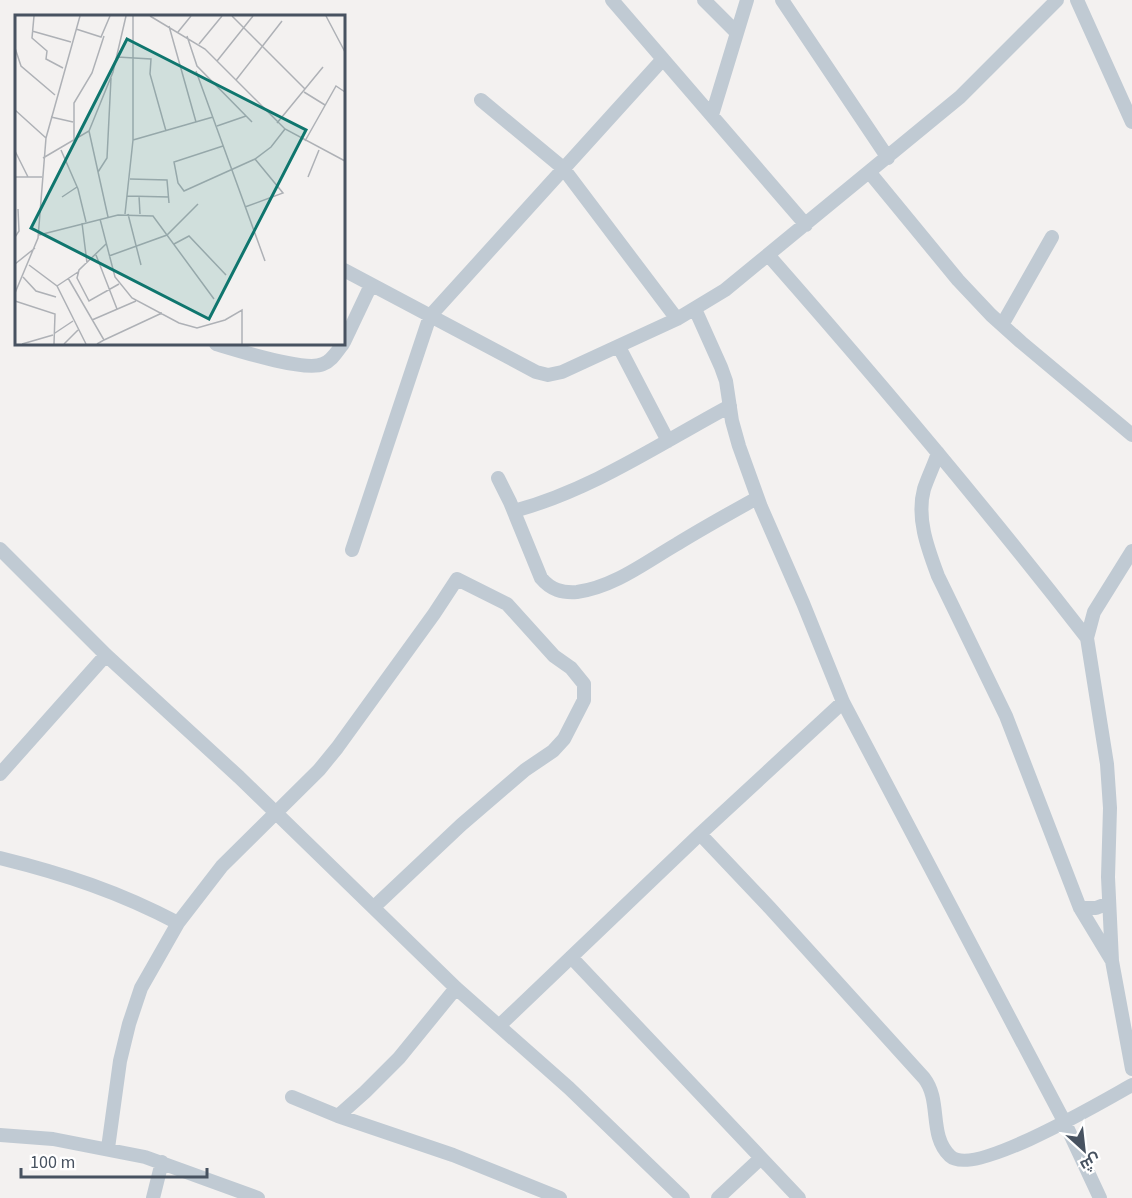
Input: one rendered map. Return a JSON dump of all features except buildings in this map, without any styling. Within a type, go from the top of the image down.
[{"type":"street","points":[[612,0],[806,225]]},
{"type":"street","points":[[704,0],[736,32]]},
{"type":"street","points":[[712,115],[747,0]]},
{"type":"street","points":[[782,0],[888,158]]},
{"type":"street","points":[[345,271],[536,372],[548,375],[562,372],[677,319],[725,290],[770,256],[960,97],[1057,0]]},
{"type":"street","points":[[1077,0],[1132,122]]},
{"type":"street","points":[[352,550],[430,316],[663,59]]},
{"type":"street","points":[[481,100],[563,168],[677,319]]},
{"type":"street","points":[[870,173],[958,280],[1002,325],[1132,435]]},
{"type":"street","points":[[1002,325],[1052,237]]},
{"type":"street","points":[[770,256],[999,525],[1087,638]]},
{"type":"street","points":[[345,339],[371,285]]},
{"type":"street","points":[[695,309],[721,367],[739,446],[757,498],[843,702],[1065,1123],[1100,1198]]},
{"type":"street","points":[[219,345],[259,357],[313,366],[323,364],[333,357],[342,345]]},
{"type":"street","points":[[619,347],[668,441]]},
{"type":"street","points":[[514,511],[537,505],[587,485],[730,406]]},
{"type":"street","points":[[938,453],[924,490],[921,511],[928,550],[938,576],[1018,744],[1080,908],[1112,961]]},
{"type":"street","points":[[498,478],[541,578],[555,591],[579,591],[611,582],[757,498]]},
{"type":"street","points":[[0,549],[106,655],[275,812],[456,988],[569,1088],[683,1198]]},
{"type":"street","points":[[1132,551],[1094,612],[1087,638],[1107,764],[1110,808],[1109,903],[1112,961],[1132,1069]]},
{"type":"street","points":[[108,1148],[120,1061],[129,1024],[141,988],[178,923],[222,866],[319,771],[457,579],[507,604],[554,656],[571,668],[584,684],[584,700],[564,739],[553,751],[525,770],[461,825],[374,907]]},
{"type":"street","points":[[0,774],[106,655]]},
{"type":"street","points":[[500,1025],[700,834],[843,702]]},
{"type":"street","points":[[700,834],[931,1087],[936,1126],[942,1144],[950,1156],[958,1160],[969,1160],[1028,1140],[1065,1123],[1132,1085]]},
{"type":"street","points":[[0,858],[94,884],[178,923]]},
{"type":"street","points":[[1080,908],[1096,908],[1109,903]]},
{"type":"street","points":[[571,957],[800,1198]]},
{"type":"street","points":[[338,1116],[399,1058],[456,988]]},
{"type":"street","points":[[292,1097],[338,1116],[453,1155],[560,1198]]},
{"type":"street","points":[[0,1136],[53,1139],[108,1148],[162,1162],[258,1198]]},
{"type":"street","points":[[718,1198],[761,1158]]},
{"type":"street","points":[[153,1198],[162,1162]]}]
